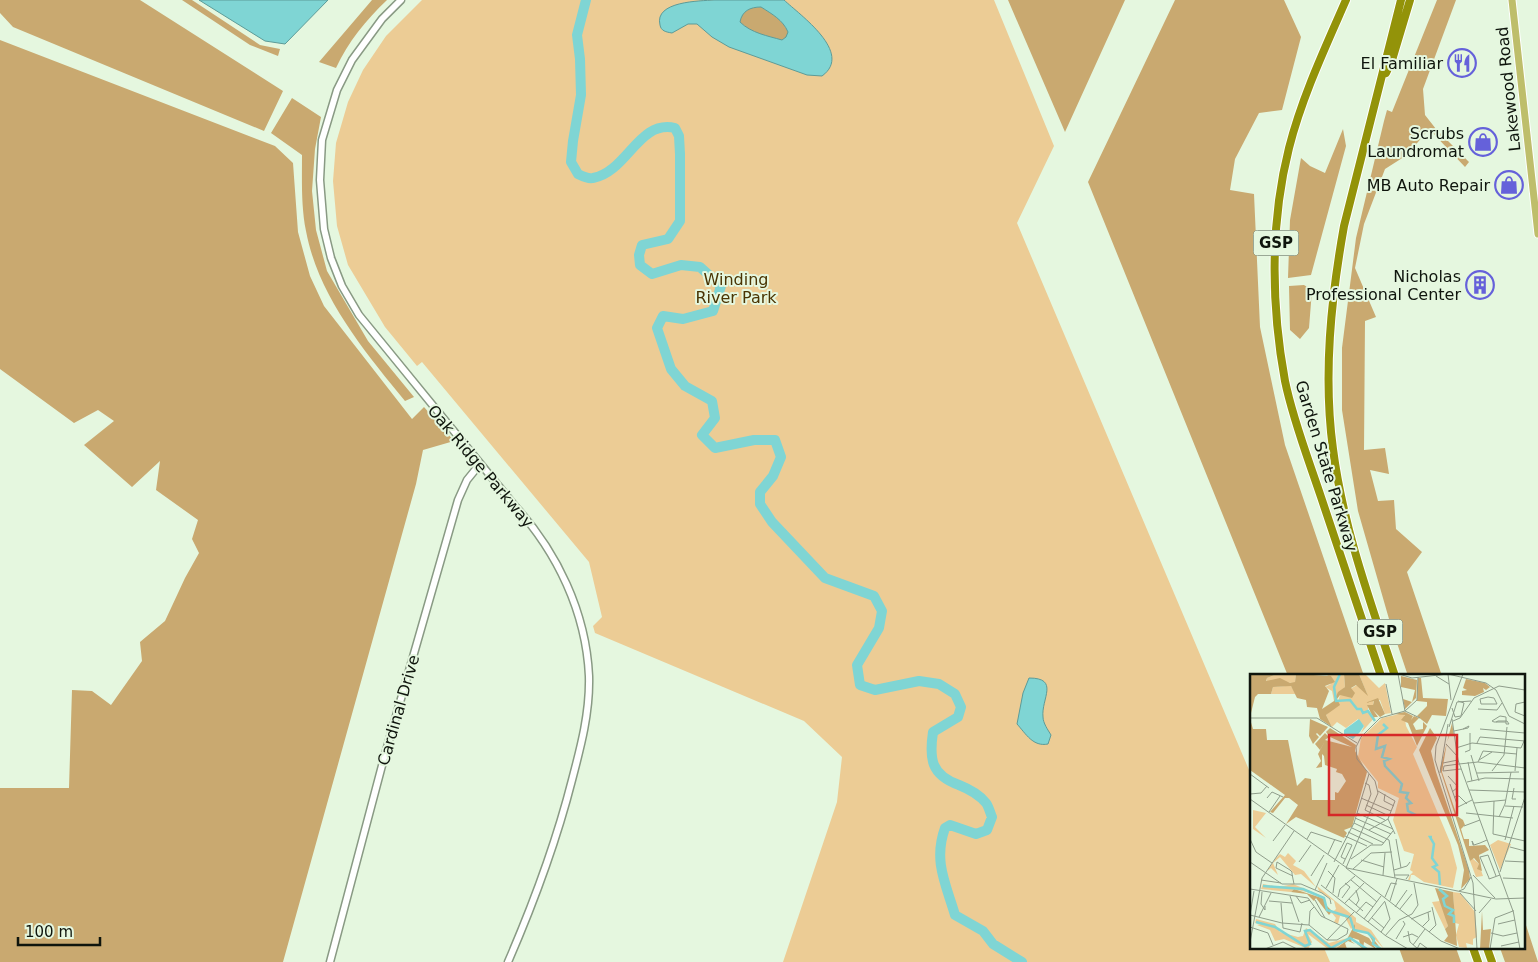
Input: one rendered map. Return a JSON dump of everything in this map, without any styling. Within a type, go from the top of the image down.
[{"type":"highway","name":"Garden State Parkway","points":[[1346,0],[1306,95],[1289,149],[1276,228],[1276,302],[1281,358],[1292,409],[1380,674]]},
{"type":"highway","name":"Garden State Parkway","points":[[1394,674],[1345,514],[1333,449],[1329,391],[1329,339],[1338,258],[1355,179],[1401,0]]},
{"type":"highway","points":[[1378,90],[1392,60],[1410,0]]},
{"type":"highway","points":[[1474,950],[1478,962]]},
{"type":"highway","points":[[1488,950],[1492,962]]},
{"type":"main road","name":"Oak Ridge Parkway","points":[[402,0],[382,19],[352,60],[337,90],[322,140],[320,180],[324,229],[331,258],[342,286],[359,314],[530,523],[548,548],[565,580],[576,609],[589,676],[584,728],[558,832],[537,892],[508,962]]},
{"type":"main road","name":"Lakewood Road","points":[[1512,0],[1538,234]]},
{"type":"main road","name":"Cardinal Drive","points":[[330,962],[384,758],[458,500],[467,480],[480,464]]},
{"type":"green space","name":"Winding River Park","points":[[422,0],[994,0],[1054,146],[1017,223],[1250,772],[1250,950],[1325,950],[1330,962],[783,962],[837,802],[842,757],[804,721],[595,633],[593,626],[602,617],[589,562],[422,362],[417,366],[385,327],[348,265],[337,226],[333,181],[336,143],[348,102],[363,70],[386,36]]},
{"type":"shaded area","points":[[0,0],[140,0],[283,91],[264,131],[13,27],[0,13]]},
{"type":"shaded area","points":[[182,0],[192,0],[260,45],[280,49],[278,56],[250,45]]},
{"type":"shaded area","points":[[372,0],[387,0],[358,32],[336,68],[319,62]]},
{"type":"shaded area","points":[[1008,0],[1125,0],[1065,132]]},
{"type":"shaded area","points":[[1175,0],[1284,0],[1301,37],[1282,110],[1259,113],[1235,159],[1230,190],[1254,194],[1260,327],[1285,445],[1363,674],[1287,674],[1088,182]]},
{"type":"shaded area","points":[[1437,0],[1456,0],[1423,89],[1425,115],[1436,129],[1469,162],[1465,167],[1429,129],[1407,155],[1385,169],[1364,224],[1355,268],[1376,317],[1365,321],[1364,450],[1385,448],[1389,474],[1370,470],[1378,501],[1394,500],[1396,529],[1422,552],[1407,572],[1441,674],[1407,674],[1389,619],[1358,511],[1342,410],[1342,348],[1356,238],[1387,110],[1392,112]]},
{"type":"shaded area","points":[[761,7],[777,18],[786,28],[788,32],[781,41],[754,32],[740,22],[747,10]]},
{"type":"shaded area","points":[[0,40],[275,146],[293,163],[298,232],[310,276],[324,306],[412,419],[424,407],[454,441],[423,450],[416,484],[283,962],[0,962],[0,788],[69,788],[72,690],[92,691],[111,705],[142,661],[140,642],[165,621],[199,553],[192,539],[198,520],[156,490],[160,461],[132,487],[84,445],[114,421],[98,410],[74,423],[0,369]]},
{"type":"shaded area","points":[[292,98],[321,117],[315,149],[312,191],[316,230],[327,271],[368,341],[414,397],[405,401],[374,363],[345,322],[321,278],[312,255],[303,212],[302,155],[271,133]]},
{"type":"shaded area","points":[[1343,129],[1346,146],[1311,275],[1288,278],[1290,220],[1301,158],[1310,166],[1325,173]]},
{"type":"shaded area","points":[[1304,285],[1312,290],[1309,328],[1300,339],[1290,330],[1289,286]]},
{"type":"shaded area","points":[[1526,925],[1538,962],[1505,962],[1501,950],[1526,950]]},
{"type":"shaded area","points":[[1400,950],[1457,950],[1461,962],[1404,962]]},
{"type":"water","points":[[199,0],[328,0],[285,44],[265,41]]},
{"type":"water","points":[[707,0],[784,0],[821,35],[832,57],[830,67],[822,76],[807,75],[729,47],[712,37],[697,24],[688,24],[672,33],[661,29],[660,17],[664,11],[680,4]],"holes":[[[761,7],[777,18],[786,28],[788,32],[782,40],[754,31],[740,22],[745,12]]]},
{"type":"water","points":[[1029,678],[1038,679],[1047,686],[1043,717],[1051,735],[1048,744],[1034,742],[1017,724],[1023,693]]},
{"type":"waterway","points":[[586,0],[577,35],[581,95],[571,162],[578,174],[593,178],[605,174],[642,138],[652,131],[663,127],[675,128],[679,136],[680,154],[680,221],[668,239],[642,245],[639,255],[640,265],[652,274],[681,265],[700,267],[721,286],[713,311],[683,319],[663,316],[657,328],[671,369],[685,386],[712,401],[715,418],[702,435],[715,448],[754,440],[775,440],[781,457],[773,476],[760,492],[760,504],[772,522],[825,578],[874,596],[882,611],[879,628],[857,665],[860,685],[875,690],[919,681],[939,684],[955,694],[961,707],[958,717],[933,732],[931,750],[934,765],[937,771],[950,781],[980,797],[987,805],[992,817],[987,830],[976,834],[950,825],[945,828],[940,851],[942,872],[955,915],[983,931],[993,944],[1022,962]]},
{"type":"place","name":"El Familiar","points":[[1462,63]]},
{"type":"place","name":"Scrubs Laundromat","points":[[1483,142]]},
{"type":"place","name":"MB Auto Repair","points":[[1509,185]]},
{"type":"place","name":"Nicholas Professional Center","points":[[1480,285]]}]
